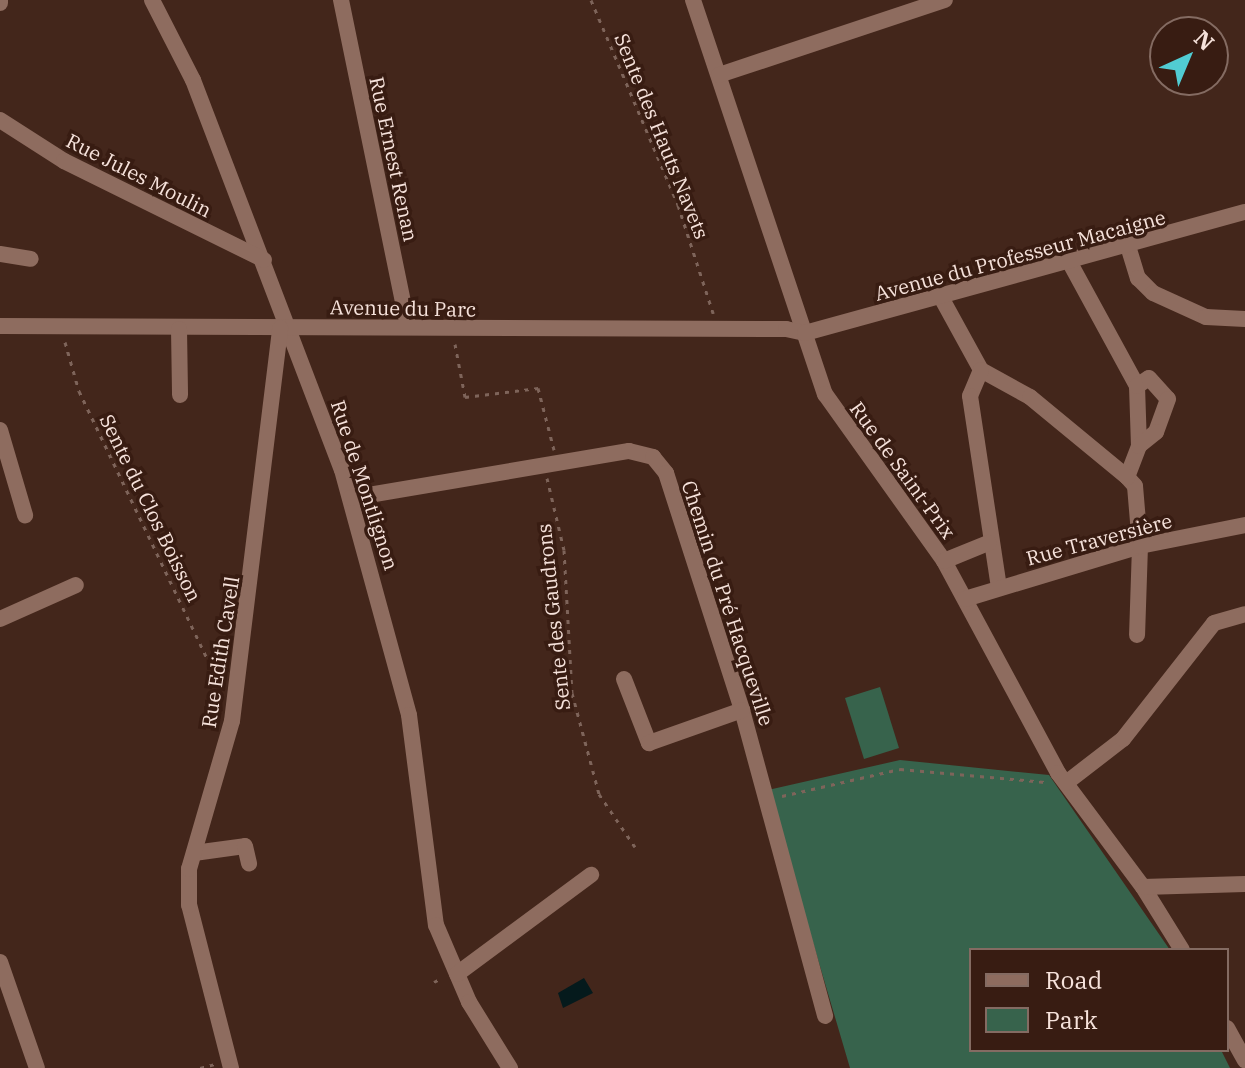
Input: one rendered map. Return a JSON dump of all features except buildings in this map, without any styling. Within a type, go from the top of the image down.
[{"type":"street","name":"Rue de Montlignon","points":[[152,0],[193,80],[264,260],[285,328],[351,498],[409,715],[436,925],[469,1002],[510,1068]]},
{"type":"street","name":"Rue Ernest Renan","points":[[341,0],[408,326]]},
{"type":"street","name":"Rue de Saint-Prix","points":[[693,0],[825,394],[851,437],[944,561],[1038,739],[1066,783],[1143,887],[1181,948]]},
{"type":"street","points":[[719,75],[945,0]]},
{"type":"street","name":"Rue Jules Moulin","points":[[0,120],[64,161],[264,260]]},
{"type":"street","name":"Avenue du Professeur Macaigne","points":[[805,333],[942,299],[1245,212]]},
{"type":"street","points":[[1128,246],[1138,278],[1153,293],[1206,317],[1245,319]]},
{"type":"street","points":[[0,254],[31,259]]},
{"type":"street","points":[[1070,263],[1137,386],[1139,446],[1127,477]]},
{"type":"street","points":[[942,299],[981,370],[1030,397],[1135,486],[1140,546],[1137,635]]},
{"type":"street","name":"Avenue du Parc","points":[[0,326],[179,329],[408,326],[805,333]]},
{"type":"street","name":"Rue Edith Cavell","points":[[231,1068],[189,905],[194,853],[232,721],[241,669],[285,328]]},
{"type":"street","points":[[179,329],[180,395]]},
{"type":"street","points":[[981,370],[970,396],[988,543],[999,588]]},
{"type":"street","points":[[1137,386],[1149,378],[1168,399],[1156,432],[1139,446]]},
{"type":"street","points":[[0,430],[25,515]]},
{"type":"street","name":"Chemin du Pré Hacqueville","points":[[351,498],[629,451],[653,457],[666,473],[742,710],[825,1016]]},
{"type":"street","name":"Rue Traversière","points":[[965,599],[1140,546],[1245,525]]},
{"type":"street","points":[[944,561],[988,543]]},
{"type":"street","points":[[0,619],[76,585]]},
{"type":"street","points":[[1066,783],[1123,739],[1214,623],[1245,614]]},
{"type":"street","points":[[624,679],[649,743],[742,710]]},
{"type":"street","points":[[194,853],[245,846],[249,864]]},
{"type":"street","points":[[457,974],[591,875]]},
{"type":"street","points":[[1143,887],[1245,884]]},
{"type":"street","points":[[0,962],[37,1068]]},
{"type":"street","points":[[1229,1032],[1245,1060]]},
{"type":"path","name":"Sente des Hauts Navets","points":[[591,0],[678,205],[718,330]]},
{"type":"path","name":"Sente du Clos Boisson","points":[[61,327],[79,391],[214,673],[241,669]]},
{"type":"path","name":"Sente des Gaudrons","points":[[453,328],[465,397],[538,388],[564,550],[572,693],[599,794],[635,847]]},
{"type":"path","points":[[767,800],[900,769],[1066,783]]},
{"type":"green space","points":[[880,687],[899,748],[864,759],[845,698]]},
{"type":"green space","points":[[900,760],[1049,775],[1169,948],[969,948],[969,1052],[1222,1052],[1230,1068],[850,1068],[768,790]]},
{"type":"water","points":[[584,978],[593,993],[563,1008],[558,993]]}]
